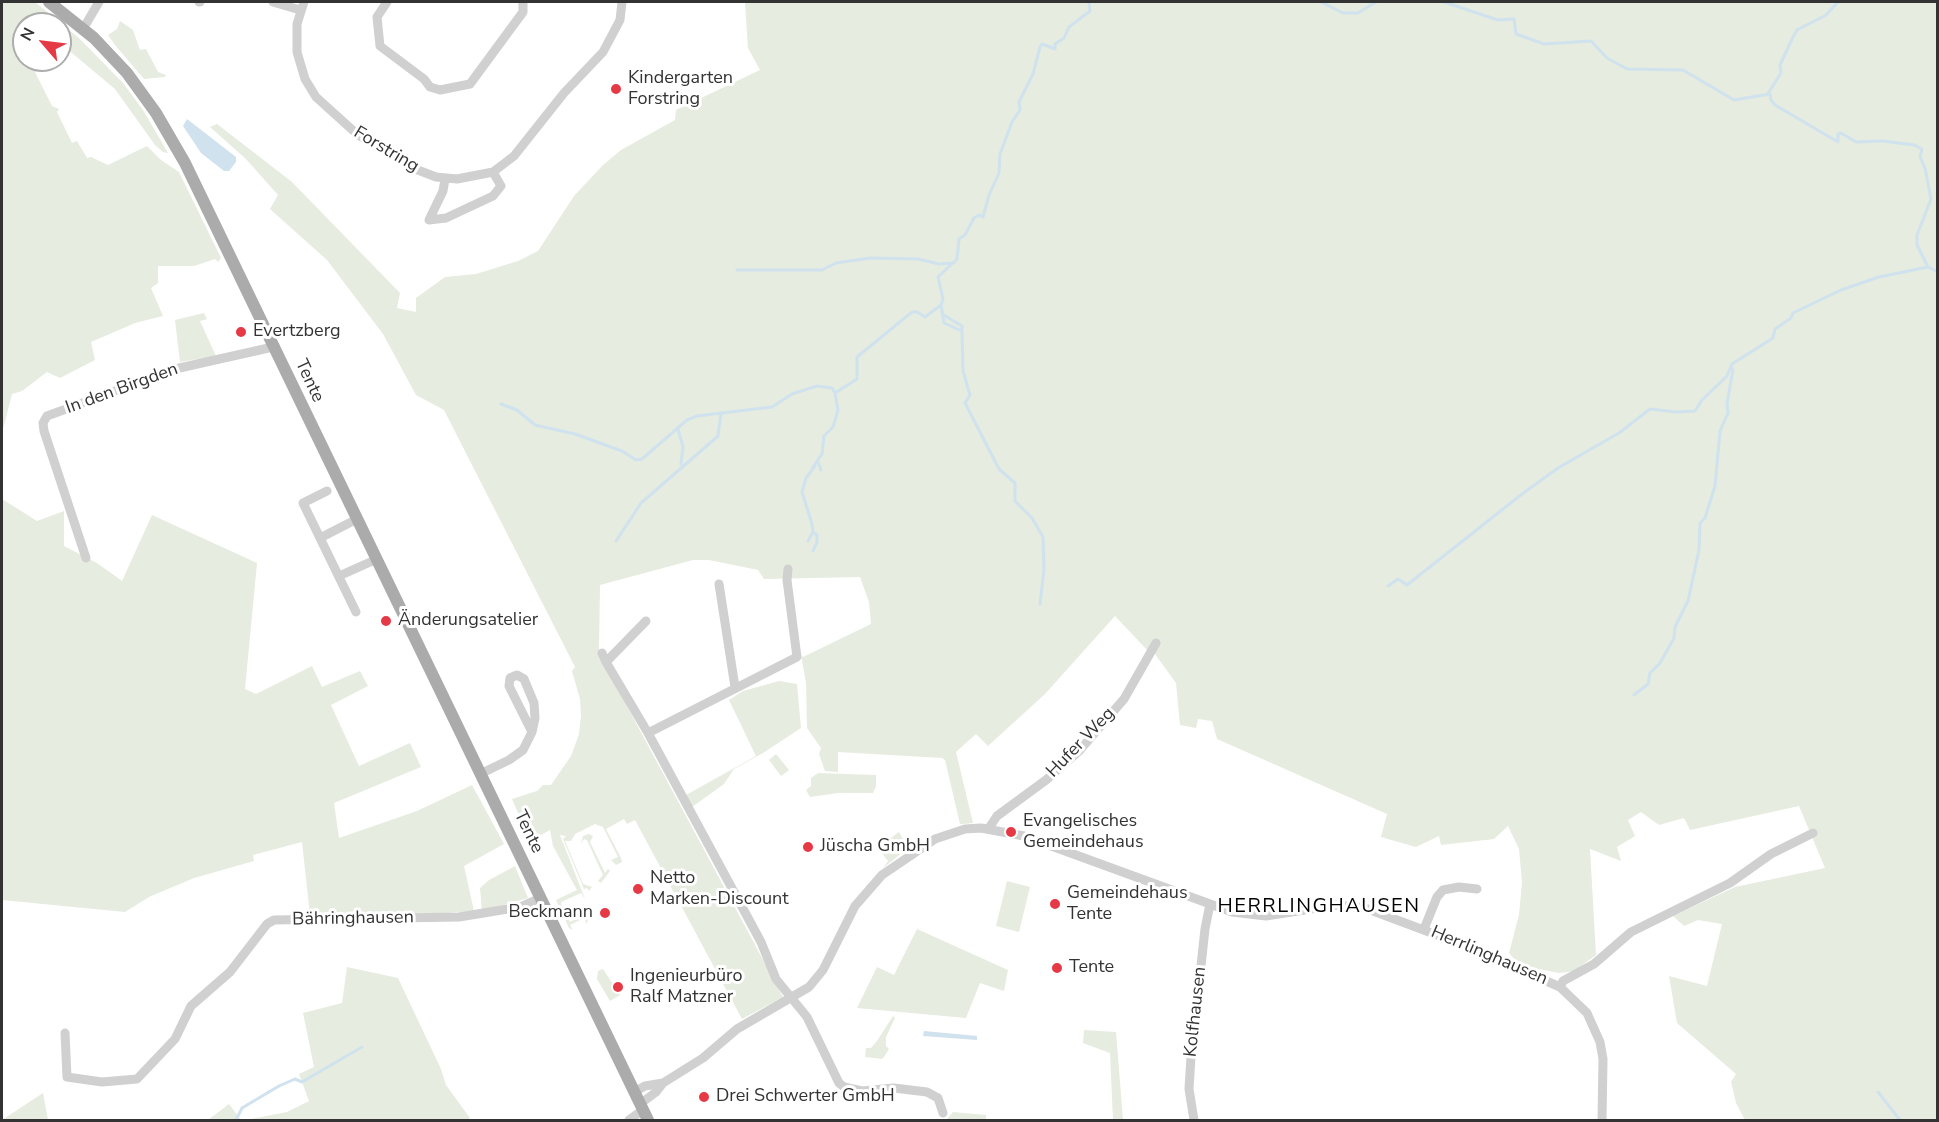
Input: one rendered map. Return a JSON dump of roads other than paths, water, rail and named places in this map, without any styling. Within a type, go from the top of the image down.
[{"type":"main road","name":"Tente","points":[[49,2],[83,28],[127,73],[156,113],[213,220],[641,1107]]},
{"type":"street","points":[[83,28],[99,2]]},
{"type":"street","points":[[273,2],[302,6]]},
{"type":"street","points":[[387,2],[377,16],[381,46],[424,79],[430,87],[440,90],[470,84],[523,12],[523,2]]},
{"type":"street","name":"Forstring","points":[[302,6],[296,39],[298,59],[305,79],[316,97],[336,117],[375,146],[410,167],[445,179],[470,179],[493,172],[514,156],[571,85],[603,52],[620,21],[622,2]]},
{"type":"street","points":[[445,179],[440,199],[429,220],[446,218],[492,196],[501,186],[493,172]]},
{"type":"street","name":"In den Birgden","points":[[86,558],[44,431],[43,423],[47,416],[175,369],[273,347]]},
{"type":"street","points":[[327,491],[303,503],[357,612]]},
{"type":"street","points":[[320,538],[357,519]]},
{"type":"street","points":[[339,576],[377,559]]},
{"type":"street","points":[[648,733],[797,657],[787,580],[788,569]]},
{"type":"street","points":[[719,584],[735,687]]},
{"type":"street","points":[[646,621],[604,657],[648,733],[761,942],[776,979],[790,1000],[807,1017],[836,1077],[844,1087],[862,1091],[894,1088],[927,1092],[938,1098],[943,1113]]},
{"type":"street","name":"Hufer Weg","points":[[989,828],[997,816],[1046,780],[1079,751],[1124,699],[1156,643]]},
{"type":"street","points":[[480,774],[509,760],[523,750],[532,732],[535,718],[534,703],[524,679],[517,675],[510,678],[509,686],[532,732]]},
{"type":"street","name":"Herrlinghausen","points":[[629,1120],[641,1107],[645,1086],[663,1083],[703,1058],[745,1024],[809,987],[823,970],[855,906],[876,881],[920,848],[944,835],[965,829],[989,828],[1024,836],[1232,912],[1266,916],[1336,905],[1380,912],[1560,987],[1587,1013],[1600,1042],[1603,1059],[1602,1120]]},
{"type":"street","name":"Herrlinghausen","points":[[1560,987],[1563,981],[1594,964],[1631,932],[1730,883],[1771,854],[1813,833]]},
{"type":"street","points":[[1424,929],[1437,897],[1443,890],[1459,887],[1477,889]]},
{"type":"street","name":"Bähringhausen","points":[[65,1033],[67,1077],[102,1082],[137,1079],[175,1039],[191,1006],[230,972],[267,924],[274,920],[459,917],[519,907],[540,898]]},
{"type":"street","name":"Kolfhausen","points":[[1194,1120],[1189,1089],[1191,1058],[1205,929],[1210,904]]},
{"type":"water","points":[[187,119],[236,157],[236,162],[229,171],[224,171],[201,153],[183,126]]},
{"type":"water","points":[[924,1031],[977,1036],[977,1040],[923,1036]]},
{"type":"waterway","points":[[813,467],[822,454],[824,436],[833,427],[838,410],[835,393],[857,379],[857,357],[912,312],[925,317],[941,305],[943,299],[938,277],[957,259],[959,239],[965,235],[974,218],[979,215],[983,217],[989,195],[999,173],[1000,154],[1012,122],[1020,110],[1019,102],[1033,74],[1040,47],[1042,44],[1055,49],[1055,44],[1064,38],[1069,27],[1090,11],[1089,2]]},
{"type":"waterway","points":[[1321,2],[1343,13],[1358,13],[1376,2]]},
{"type":"waterway","points":[[1444,2],[1498,20],[1514,19],[1516,34],[1544,44],[1591,41],[1607,58],[1627,69],[1683,70],[1734,100],[1770,94],[1775,105],[1838,142],[1838,134],[1841,133],[1856,142],[1883,141],[1914,145],[1922,149],[1920,157],[1925,168],[1931,199],[1917,235],[1917,245],[1928,267],[1938,272]]},
{"type":"waterway","points":[[1767,95],[1781,73],[1780,65],[1797,30],[1826,15],[1838,2]]},
{"type":"waterway","points":[[737,270],[822,270],[836,263],[870,258],[918,259],[939,264],[954,263]]},
{"type":"waterway","points":[[1388,586],[1398,579],[1407,585],[1522,494],[1558,468],[1619,433],[1650,409],[1676,412],[1695,411],[1702,400],[1727,376],[1732,364],[1773,338],[1775,329],[1791,318],[1793,313],[1841,290],[1879,277],[1928,267]]},
{"type":"waterway","points":[[941,305],[944,323],[962,331],[963,371],[970,395],[965,403],[999,469],[1015,483],[1015,501],[1032,518],[1043,537],[1044,569],[1040,604]]},
{"type":"waterway","points":[[942,314],[962,326],[962,331]]},
{"type":"waterway","points":[[1634,695],[1648,684],[1650,673],[1660,663],[1674,638],[1675,627],[1688,601],[1699,550],[1700,523],[1705,518],[1715,486],[1720,431],[1728,413],[1727,403],[1733,370],[1731,367]]},
{"type":"waterway","points":[[501,404],[517,410],[535,425],[575,434],[622,451],[636,460],[642,459],[687,420],[697,416],[772,407],[792,394],[817,386],[832,388],[835,393]]},
{"type":"waterway","points":[[616,541],[641,503],[718,436],[721,413]]},
{"type":"waterway","points":[[678,429],[683,447],[681,464]]},
{"type":"waterway","points":[[818,462],[821,470]]},
{"type":"waterway","points":[[808,541],[813,532],[802,492],[806,478],[815,466]]},
{"type":"waterway","points":[[813,532],[817,535],[813,551]]},
{"type":"waterway","points":[[236,1120],[242,1108],[279,1086],[295,1079],[302,1082],[362,1047]]},
{"type":"waterway","points":[[1878,1092],[1900,1120]]},
{"type":"place","name":"Kindergarten Forstring","points":[[616,89]]},
{"type":"place","name":"Evertzberg","points":[[241,332]]},
{"type":"place","name":"Änderungsatelier","points":[[386,621]]},
{"type":"place","name":"Evangelisches Gemeindehaus","points":[[1011,832]]},
{"type":"place","name":"Jüscha GmbH","points":[[808,847]]},
{"type":"place","name":"Netto Marken-Discount","points":[[638,889]]},
{"type":"place","name":"Gemeindehaus Tente","points":[[1055,904]]},
{"type":"place","name":"Beckmann","points":[[605,913]]},
{"type":"place","name":"Tente","points":[[1057,968]]},
{"type":"place","name":"Ingenieurbüro Ralf Matzner","points":[[618,987]]},
{"type":"place","name":"Drei Schwerter GmbH","points":[[704,1097]]},
{"type":"district","name":"HERRLINGHAUSEN","points":[[1319,907]]}]
